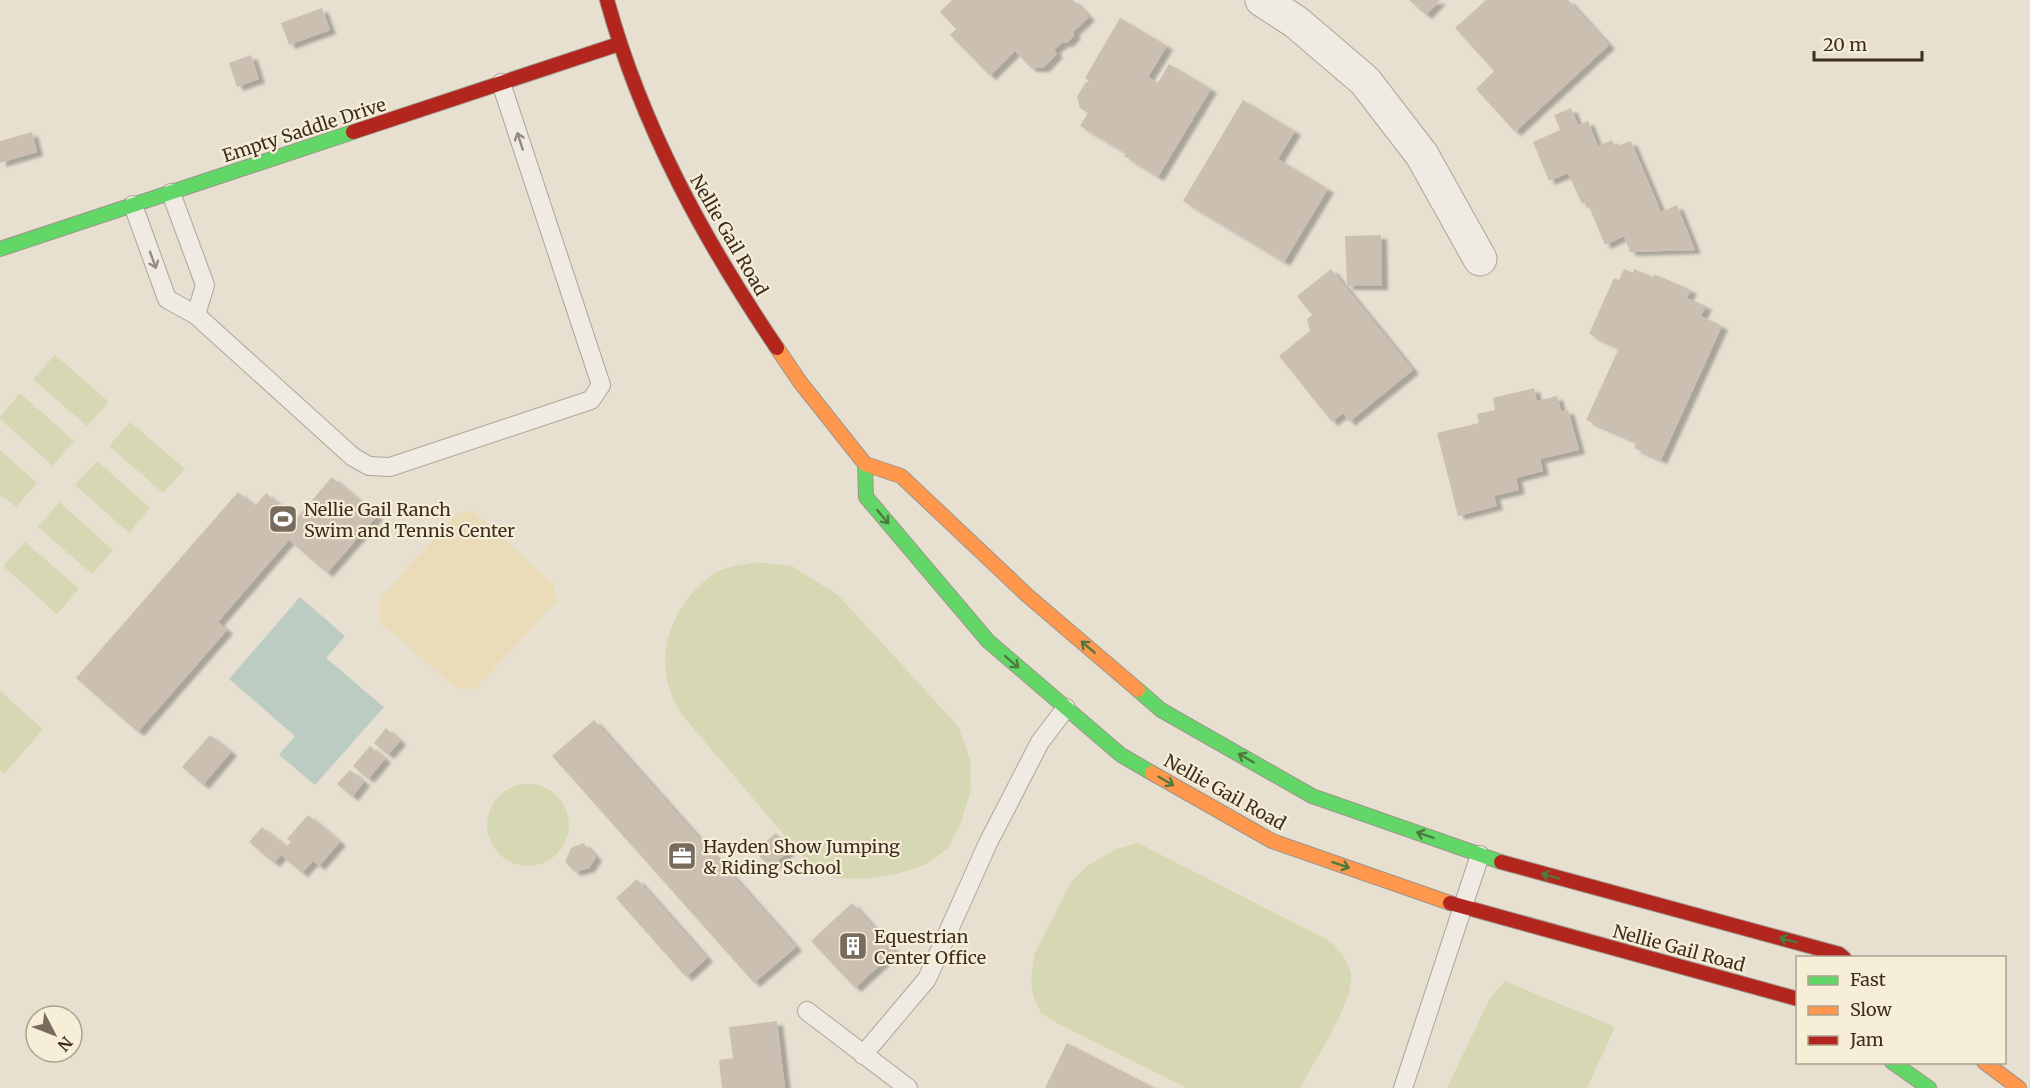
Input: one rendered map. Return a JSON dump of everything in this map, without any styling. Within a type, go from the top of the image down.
[{"type":"street","name":"Nellie Gail Road","points":[[607,0],[619,44],[651,126],[690,208],[748,305],[800,382],[865,465],[901,477],[1028,596],[1161,710],[1312,796],[1509,865],[1842,956]]},
{"type":"street","points":[[1262,0],[1296,22],[1365,81],[1422,154],[1480,259]]},
{"type":"street","name":"Empty Saddle Drive","points":[[0,249],[619,44]]},
{"type":"street","name":"Nellie Gail Road","points":[[865,465],[866,497],[988,641],[1121,755],[1272,841],[1464,908],[1796,999]]},
{"type":"street","points":[[1895,1064],[1929,1088]]},
{"type":"street","points":[[1987,1064],[2019,1088]]},
{"type":"lane","points":[[133,205],[167,298],[196,315],[353,457],[369,466],[390,467],[591,400],[601,385],[501,83]]},
{"type":"lane","points":[[171,193],[205,285],[196,315]]},
{"type":"lane","points":[[863,1055],[927,979],[988,843],[1040,742],[1065,708]]},
{"type":"lane","points":[[1403,1088],[1480,855]]},
{"type":"lane","points":[[807,1011],[908,1088]]},
{"type":"green space","points":[[55,355],[109,402],[87,426],[33,379]]},
{"type":"green space","points":[[20,393],[74,441],[53,466],[0,419]]},
{"type":"green space","points":[[130,422],[185,469],[163,493],[109,446]]},
{"type":"green space","points":[[0,450],[37,483],[16,507],[0,494]]},
{"type":"green space","points":[[97,461],[150,508],[129,533],[75,485]]},
{"type":"green space","points":[[59,502],[113,550],[92,574],[38,527]]},
{"type":"green space","points":[[25,542],[79,589],[57,614],[3,566]]},
{"type":"green space","points":[[755,562],[792,566],[838,595],[958,726],[970,759],[971,790],[961,823],[948,848],[925,865],[896,874],[867,879],[837,878],[808,863],[682,715],[672,697],[666,673],[665,656],[674,623],[692,593],[705,581],[723,569]]},
{"type":"green space","points":[[0,691],[43,729],[4,774],[0,770]]},
{"type":"green space","points":[[528,784],[544,788],[557,796],[565,809],[569,825],[565,841],[557,854],[544,862],[528,866],[512,862],[499,854],[491,841],[487,825],[491,809],[499,796],[512,788]]},
{"type":"green space","points":[[1138,843],[1330,941],[1344,957],[1351,975],[1347,999],[1332,1032],[1300,1088],[1187,1088],[1041,1013],[1031,984],[1034,955],[1071,882],[1087,866],[1116,849]]},
{"type":"green space","points":[[1505,981],[1615,1027],[1587,1088],[1447,1088],[1490,998]]},
{"type":"sand","points":[[473,511],[554,585],[557,601],[475,689],[457,689],[380,622],[380,598],[457,513]]},
{"type":"shaded area","points":[[300,597],[345,636],[326,658],[384,707],[315,785],[279,755],[295,736],[229,679]]},
{"type":"building","points":[[952,0],[1073,0],[1089,17],[1074,31],[1074,36],[1067,43],[1062,43],[1054,50],[1057,54],[1043,68],[1031,68],[1015,51],[990,76],[950,35],[956,29],[940,12]]},
{"type":"building","points":[[1409,0],[1440,0],[1426,15]]},
{"type":"building","points":[[1486,0],[1568,0],[1609,45],[1515,132],[1476,89],[1494,71],[1455,28]]},
{"type":"building","points":[[322,8],[330,30],[289,45],[281,23]]},
{"type":"building","points":[[1120,18],[1167,46],[1148,77],[1158,83],[1169,64],[1211,89],[1158,177],[1124,156],[1126,153],[1080,126],[1088,113],[1080,108],[1077,97],[1085,83],[1089,81],[1085,78]]},
{"type":"building","points":[[251,55],[259,79],[237,87],[229,63]]},
{"type":"building","points":[[1243,100],[1295,131],[1278,159],[1328,189],[1284,262],[1183,201]]},
{"type":"building","points":[[1571,108],[1578,125],[1588,121],[1598,146],[1612,140],[1615,147],[1631,141],[1661,212],[1677,205],[1695,250],[1630,252],[1624,236],[1605,245],[1587,202],[1582,204],[1568,173],[1549,181],[1533,142],[1560,130],[1554,115]]},
{"type":"building","points":[[32,132],[37,152],[0,163],[0,141]]},
{"type":"building","points":[[1381,235],[1382,286],[1347,286],[1345,236]]},
{"type":"building","points":[[1331,269],[1413,370],[1349,422],[1343,413],[1332,422],[1279,356],[1310,331],[1307,319],[1312,315],[1297,296]]},
{"type":"building","points":[[1624,269],[1633,273],[1634,269],[1653,277],[1654,274],[1691,290],[1687,298],[1706,306],[1701,316],[1722,326],[1661,460],[1634,448],[1637,442],[1586,420],[1619,348],[1589,334],[1614,278],[1619,280]]},
{"type":"building","points":[[1534,388],[1537,401],[1557,396],[1561,411],[1568,410],[1579,450],[1540,459],[1543,471],[1516,478],[1519,490],[1494,496],[1497,506],[1458,516],[1437,433],[1479,423],[1477,414],[1495,410],[1493,398]]},
{"type":"building","points":[[332,477],[377,516],[327,573],[289,540],[218,622],[227,630],[138,732],[76,678],[238,492],[255,506],[266,493],[296,519]]},
{"type":"building","points":[[594,720],[796,947],[754,983],[552,756]]},
{"type":"building","points":[[386,728],[400,741],[388,755],[374,743]]},
{"type":"building","points":[[210,735],[231,752],[203,785],[182,767]]},
{"type":"building","points":[[370,746],[385,759],[368,779],[353,766]]},
{"type":"building","points":[[350,770],[364,782],[352,797],[337,784]]},
{"type":"building","points":[[308,815],[340,842],[319,866],[313,861],[302,873],[281,855],[274,863],[249,842],[262,827],[286,847],[291,842],[287,839]]},
{"type":"building","points":[[776,833],[791,849],[770,868],[755,851]]},
{"type":"building","points":[[583,843],[596,857],[589,868],[575,872],[565,862],[571,848]]},
{"type":"building","points":[[637,879],[707,958],[686,977],[616,898]]},
{"type":"building","name":"Equestrian Center Office","points":[[852,903],[895,951],[855,988],[811,941]]},
{"type":"building","points":[[777,1021],[785,1088],[722,1088],[719,1060],[733,1058],[729,1027]]},
{"type":"building","points":[[1067,1043],[1155,1088],[1045,1088]]},
{"type":"traffic: fast","points":[[0,249],[353,132]]},
{"type":"traffic: fast","points":[[865,464],[866,497],[988,641],[1121,755],[1152,773]]},
{"type":"traffic: fast","points":[[1138,690],[1161,710],[1312,796],[1501,862]]},
{"type":"traffic: fast","points":[[1895,1064],[1929,1088]]},
{"type":"traffic: slow","points":[[777,348],[800,382],[865,464],[901,476],[1028,596],[1138,690]]},
{"type":"traffic: slow","points":[[1152,773],[1272,841],[1450,903]]},
{"type":"traffic: slow","points":[[1987,1064],[2019,1088]]},
{"type":"traffic: jam","points":[[607,0],[638,93],[678,181],[700,224],[777,348]]},
{"type":"traffic: jam","points":[[353,132],[619,44]]},
{"type":"traffic: jam","points":[[1501,862],[1842,956]]},
{"type":"traffic: jam","points":[[1450,903],[1796,998]]},
{"type":"place","name":"Nellie Gail Ranch Swim and Tennis Center","points":[[283,519]]},
{"type":"place","name":"Hayden Show Jumping & Riding School","points":[[682,856]]},
{"type":"place","name":"Equestrian Center Office","points":[[853,946]]}]
